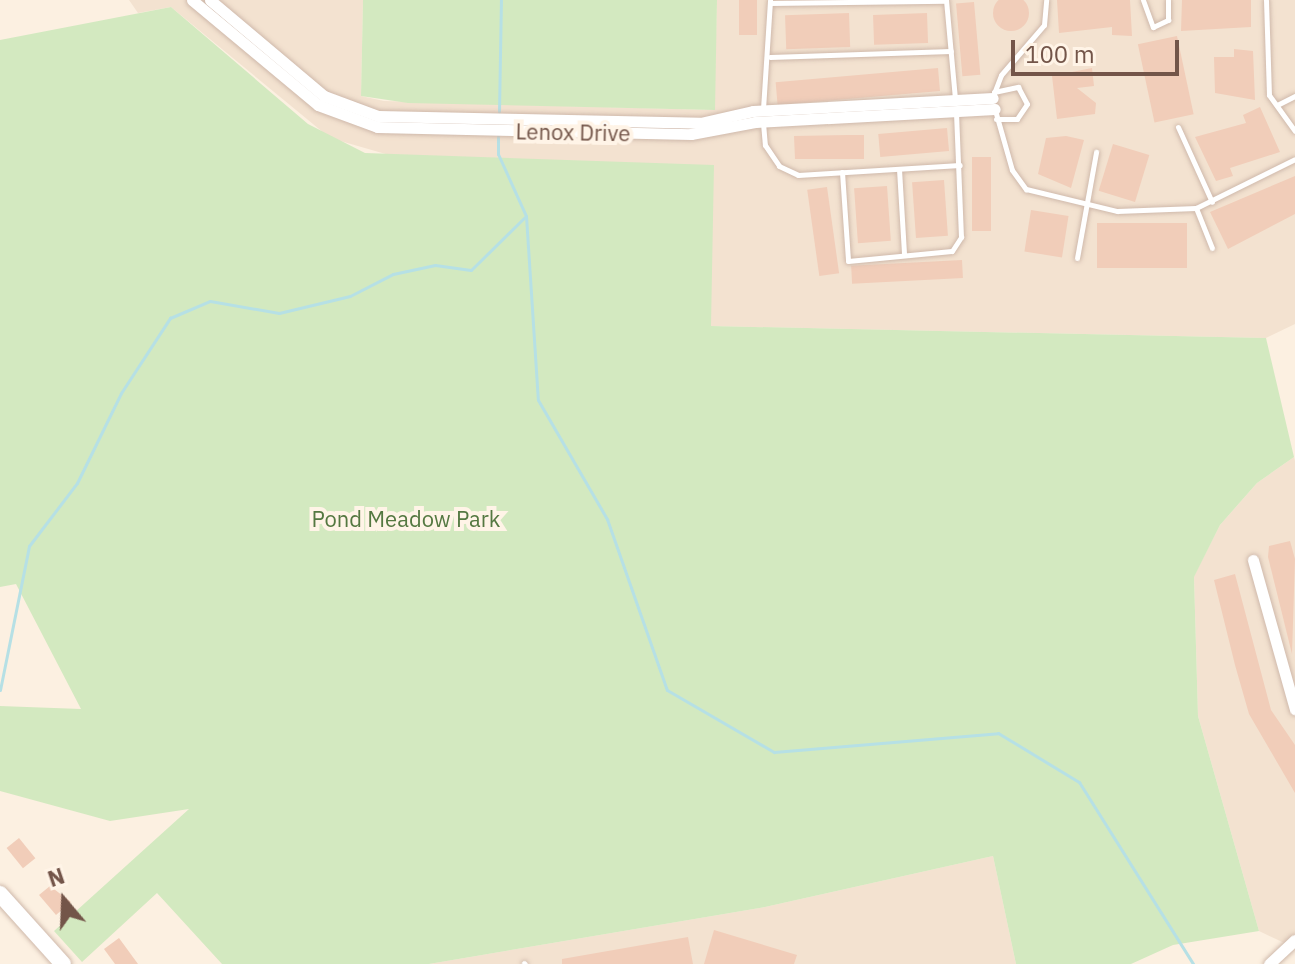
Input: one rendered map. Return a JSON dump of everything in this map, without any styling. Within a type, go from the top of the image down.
[{"type":"main road","points":[[3,902],[63,964]]},
{"type":"street","name":"Lenox Drive","points":[[192,0],[298,82],[345,107],[400,123],[630,127],[700,134],[763,116],[994,105]]},
{"type":"street","name":"Lenox Drive","points":[[210,0],[298,82]]},
{"type":"street","points":[[1253,560],[1295,709]]},
{"type":"street","points":[[1274,962],[1295,940]]},
{"type":"lane","points":[[842,172],[848,261],[958,246],[960,165],[946,0],[770,2],[770,57],[763,116],[765,145],[787,172],[960,165]]},
{"type":"lane","points":[[1046,0],[1044,25],[994,105],[1018,182],[1035,194],[1129,212],[1196,208],[1295,159]]},
{"type":"lane","points":[[1143,0],[1153,27],[1168,20],[1168,0]]},
{"type":"lane","points":[[1266,0],[1267,84],[1295,131]]},
{"type":"lane","points":[[770,57],[951,51]]},
{"type":"lane","points":[[1018,87],[1027,104],[1017,119],[994,105],[1018,87]]},
{"type":"lane","points":[[1277,105],[1295,96]]},
{"type":"lane","points":[[1178,127],[1212,202]]},
{"type":"lane","points":[[1077,258],[1096,152]]},
{"type":"lane","points":[[899,169],[904,254]]},
{"type":"lane","points":[[1196,208],[1212,248]]},
{"type":"shaded area","points":[[129,0],[363,0],[361,96],[384,101],[714,110],[717,0],[1295,0],[1295,324],[1266,338],[711,326],[403,159],[330,138],[171,7],[138,13]]},
{"type":"shaded area","points":[[1294,457],[1295,948],[1259,931],[1198,716],[1194,576],[1220,525],[1257,483]]},
{"type":"shaded area","points":[[993,856],[1016,964],[429,964],[765,907]]},
{"type":"green space","points":[[363,0],[717,0],[715,110],[408,103],[361,96]]},
{"type":"green space","name":"Pond Meadow Park","points":[[171,7],[308,124],[365,153],[714,165],[711,326],[1266,338],[1294,457],[1257,483],[1220,525],[1194,577],[1198,716],[1259,931],[1173,945],[1131,964],[1016,964],[993,856],[765,907],[429,964],[222,964],[157,893],[82,962],[54,931],[189,809],[110,821],[0,791],[0,706],[81,709],[16,584],[0,587],[0,40]]},
{"type":"building","points":[[1011,-5],[1023,1],[1029,13],[1023,25],[1011,31],[999,25],[993,13],[999,1]]},
{"type":"building","points":[[739,0],[757,0],[757,35],[739,35]]},
{"type":"building","points":[[1057,0],[1130,0],[1132,36],[1112,35],[1112,27],[1059,33]]},
{"type":"building","points":[[1182,0],[1251,0],[1251,27],[1181,31]]},
{"type":"building","points":[[974,2],[980,75],[962,76],[956,4]]},
{"type":"building","points":[[849,13],[850,47],[786,49],[785,15]]},
{"type":"building","points":[[927,13],[928,43],[874,45],[873,15]]},
{"type":"building","points":[[1177,36],[1194,114],[1155,123],[1138,44]]},
{"type":"building","points":[[1234,49],[1253,51],[1255,100],[1215,93],[1214,57],[1234,57]]},
{"type":"building","points":[[938,68],[940,91],[778,105],[776,82]]},
{"type":"building","points":[[1092,68],[1094,86],[1077,88],[1096,103],[1095,114],[1057,119],[1052,76]]},
{"type":"building","points":[[1260,107],[1280,152],[1230,168],[1233,176],[1216,181],[1195,137],[1246,123],[1243,115]]},
{"type":"building","points":[[947,128],[949,151],[880,157],[878,134]]},
{"type":"building","points":[[864,135],[864,159],[795,159],[794,136]]},
{"type":"building","points":[[1066,136],[1084,140],[1071,188],[1038,174],[1046,138]]},
{"type":"building","points":[[1113,144],[1149,155],[1135,202],[1099,191]]},
{"type":"building","points":[[972,157],[991,157],[991,231],[972,231]]},
{"type":"building","points":[[1295,176],[1295,214],[1228,249],[1210,212]]},
{"type":"building","points":[[944,180],[948,236],[916,238],[912,182]]},
{"type":"building","points":[[887,186],[891,241],[858,243],[854,188]]},
{"type":"building","points":[[827,187],[839,273],[819,276],[807,190]]},
{"type":"building","points":[[1031,210],[1069,216],[1062,257],[1024,251]]},
{"type":"building","points":[[1097,223],[1187,223],[1187,268],[1097,268]]},
{"type":"building","points":[[962,260],[963,278],[852,284],[851,266]]},
{"type":"building","points":[[1290,541],[1295,559],[1292,654],[1268,557],[1269,546]]},
{"type":"building","points":[[1235,574],[1271,710],[1295,745],[1295,793],[1249,714],[1235,665],[1214,580]]},
{"type":"building","points":[[19,838],[35,858],[23,868],[7,848]]},
{"type":"building","points":[[50,886],[71,902],[56,915],[39,895]]},
{"type":"building","points":[[714,930],[797,955],[794,964],[704,964]]},
{"type":"building","points":[[688,937],[693,964],[562,964],[562,959]]},
{"type":"building","points":[[119,938],[138,964],[115,964],[104,949]]},
{"type":"waterway","points":[[499,112],[501,0]]},
{"type":"waterway","points":[[498,136],[498,154],[526,216],[538,400],[607,519],[667,690],[774,752],[998,733],[1079,782],[1193,964]]},
{"type":"waterway","points":[[0,690],[29,546],[77,483],[121,393],[170,318],[210,301],[279,313],[350,296],[393,274],[435,265],[471,270],[526,216]]}]
